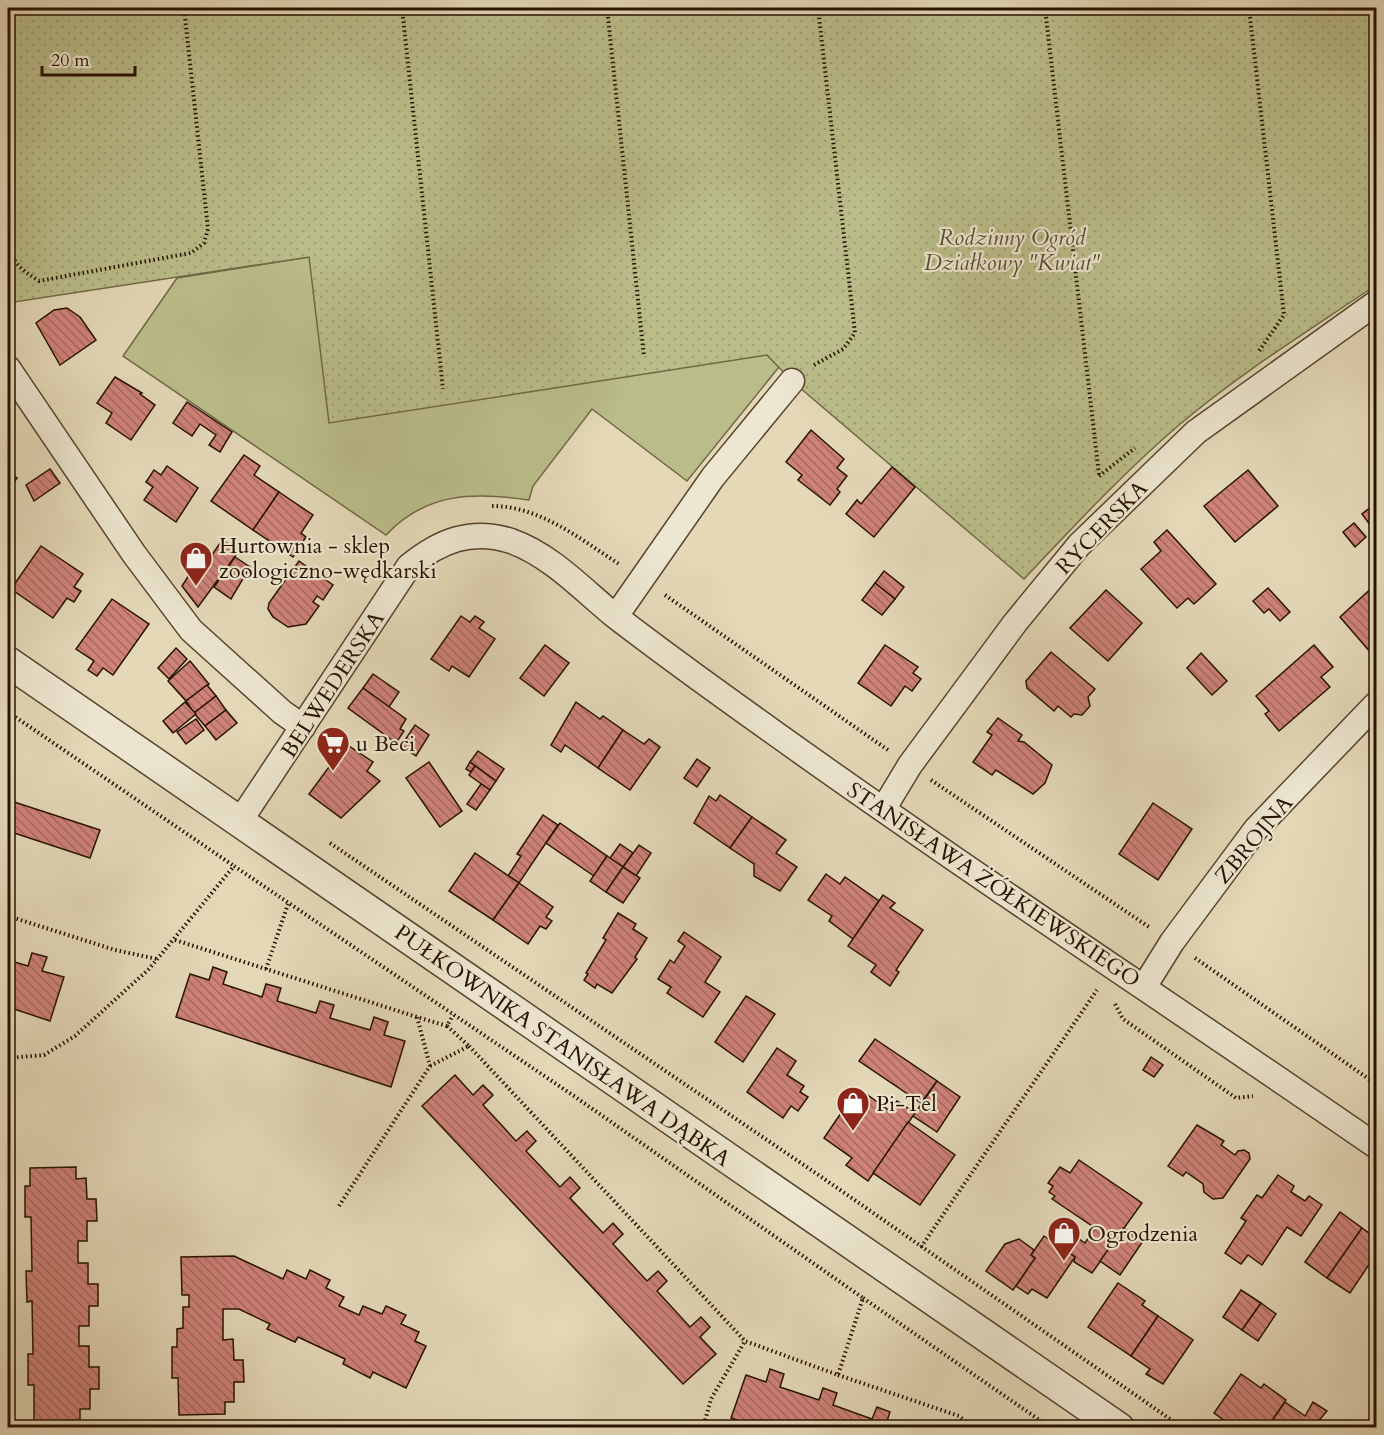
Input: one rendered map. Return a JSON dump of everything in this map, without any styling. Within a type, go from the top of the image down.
[{"type":"street","name":"RYCERSKA","points":[[884,808],[910,765],[1015,623],[1079,545],[1196,432],[1377,303]]},
{"type":"street","points":[[8,368],[134,554],[191,630],[282,712],[303,727]]},
{"type":"street","points":[[616,616],[712,477],[792,381]]},
{"type":"street","name":"BELWEDERSKA","points":[[240,821],[409,566],[427,551],[451,539],[476,534],[510,541],[538,553],[616,616]]},
{"type":"street","name":"STANISŁAWA ŻÓŁKIEWSKIEGO","points":[[616,616],[763,724],[884,808],[1108,973],[1144,987],[1377,1146]]},
{"type":"street","name":"PUŁKOWNIKA STANISŁAWA DĄBKA","points":[[8,662],[1119,1428]]},
{"type":"street","name":"ZBROJNA","points":[[1144,987],[1172,942],[1256,829],[1377,704]]},
{"type":"path","points":[[8,239],[9,249],[18,268],[39,281],[191,253],[204,243],[208,229],[184,8]]},
{"type":"path","points":[[402,8],[443,389]]},
{"type":"path","points":[[607,8],[644,357]]},
{"type":"path","points":[[792,381],[820,360],[843,349],[855,333],[818,8]]},
{"type":"path","points":[[1045,8],[1099,476],[1145,441]]},
{"type":"path","points":[[1249,8],[1284,315],[1254,358]]},
{"type":"path","points":[[8,712],[453,1015],[1051,1428]]},
{"type":"path","points":[[323,839],[1183,1428]]},
{"type":"path","points":[[8,1058],[44,1055],[58,1048],[158,959],[234,866]]},
{"type":"path","points":[[266,969],[288,904]]},
{"type":"path","points":[[8,916],[115,950],[158,959]]},
{"type":"path","points":[[175,940],[447,1026],[469,1046],[745,1341],[959,1416],[975,1428]]},
{"type":"path","points":[[1108,973],[1123,1020],[1236,1098],[1257,1095]]},
{"type":"path","points":[[921,1247],[1108,973]]},
{"type":"path","points":[[447,1026],[453,1015]]},
{"type":"path","points":[[417,1017],[430,1066]]},
{"type":"path","points":[[339,1206],[430,1066],[469,1046]]},
{"type":"path","points":[[838,1375],[864,1298]]},
{"type":"path","points":[[703,1428],[711,1399],[745,1341]]},
{"type":"green space","name":"Rodzinny Ogród Działkowy \"Kwiat\"","points":[[8,8],[1376,8],[1376,285],[1251,370],[1179,425],[1119,481],[1024,579],[792,381],[767,355],[329,423],[309,257],[8,303]]},
{"type":"green space","points":[[309,257],[767,355],[779,367],[687,481],[592,409],[533,486],[529,500],[490,496],[452,498],[418,510],[386,535],[123,356],[177,278]]},
{"type":"building","points":[[67,308],[80,317],[96,340],[60,365],[36,323],[54,310]]},
{"type":"building","points":[[115,377],[142,393],[140,394],[155,405],[131,440],[106,423],[112,413],[97,403]]},
{"type":"building","points":[[1376,380],[1376,394],[1371,383]]},
{"type":"building","points":[[187,402],[232,432],[220,452],[209,445],[216,435],[200,424],[192,436],[173,423]]},
{"type":"building","points":[[811,430],[844,459],[837,468],[847,476],[837,489],[840,492],[830,505],[798,480],[802,475],[786,462]]},
{"type":"building","points":[[244,455],[260,466],[254,475],[279,492],[253,530],[211,501]]},
{"type":"building","points":[[167,466],[198,488],[176,522],[144,500],[153,487],[146,482],[154,470],[161,475]]},
{"type":"building","points":[[892,467],[915,487],[874,537],[846,514],[857,500],[861,504]]},
{"type":"building","points":[[50,469],[60,483],[34,501],[26,485]]},
{"type":"building","points":[[1248,470],[1278,506],[1235,542],[1204,506]]},
{"type":"building","points":[[8,471],[17,478],[8,492]]},
{"type":"building","points":[[279,492],[313,515],[301,533],[306,537],[293,557],[253,530]]},
{"type":"building","points":[[1376,503],[1376,533],[1362,514]]},
{"type":"building","points":[[1354,523],[1366,537],[1355,547],[1343,532]]},
{"type":"building","points":[[1167,530],[1216,584],[1194,604],[1188,598],[1177,608],[1141,569],[1161,551],[1154,542]]},
{"type":"building","points":[[222,540],[239,551],[198,607],[182,586],[191,572],[198,576]]},
{"type":"building","points":[[41,546],[83,574],[74,587],[81,591],[74,602],[67,598],[53,618],[11,589]]},
{"type":"building","points":[[235,557],[250,567],[231,599],[214,587]]},
{"type":"building","points":[[299,561],[333,585],[323,600],[317,596],[313,602],[319,606],[306,624],[288,627],[273,617],[268,609],[269,603]]},
{"type":"building","points":[[884,571],[904,587],[895,599],[875,583]]},
{"type":"building","points":[[875,583],[895,599],[882,615],[862,600]]},
{"type":"building","points":[[1376,584],[1376,649],[1371,653],[1340,617]]},
{"type":"building","points":[[1268,588],[1290,612],[1280,621],[1269,609],[1264,613],[1253,601]]},
{"type":"building","points":[[1106,590],[1142,623],[1108,661],[1070,628]]},
{"type":"building","points":[[112,599],[149,624],[113,675],[103,668],[97,676],[88,670],[94,661],[76,649]]},
{"type":"building","points":[[461,616],[470,622],[475,616],[484,622],[479,628],[495,639],[469,677],[452,666],[449,671],[431,659]]},
{"type":"building","points":[[545,645],[569,663],[544,696],[520,678]]},
{"type":"building","points":[[885,645],[918,667],[913,673],[921,679],[912,691],[905,686],[891,706],[858,683]]},
{"type":"building","points":[[1314,645],[1333,667],[1321,677],[1330,687],[1279,731],[1265,714],[1269,711],[1256,696]]},
{"type":"building","points":[[176,648],[187,659],[169,679],[158,668]]},
{"type":"building","points":[[1051,652],[1095,689],[1088,697],[1090,706],[1082,715],[1074,714],[1071,717],[1058,706],[1054,711],[1027,688],[1026,681]]},
{"type":"building","points":[[1201,653],[1227,681],[1212,695],[1187,668]]},
{"type":"building","points":[[190,661],[209,684],[186,701],[168,681]]},
{"type":"building","points":[[373,674],[399,692],[389,707],[363,688]]},
{"type":"building","points":[[207,685],[216,696],[194,713],[186,701]]},
{"type":"building","points":[[363,688],[406,719],[400,729],[404,731],[396,743],[348,708]]},
{"type":"building","points":[[216,696],[226,710],[205,726],[194,713]]},
{"type":"building","points":[[185,702],[196,714],[173,733],[163,721]]},
{"type":"building","points":[[576,702],[600,719],[603,716],[623,730],[598,768],[565,745],[561,752],[551,745]]},
{"type":"building","points":[[226,710],[237,723],[216,740],[205,726]]},
{"type":"building","points":[[998,718],[1022,735],[1018,741],[1024,742],[1052,765],[1045,783],[1033,794],[996,770],[992,775],[973,762],[992,735],[987,732]]},
{"type":"building","points":[[196,719],[204,730],[186,744],[177,732]]},
{"type":"building","points":[[415,725],[429,735],[416,756],[401,746]]},
{"type":"building","points":[[623,730],[644,744],[649,739],[660,747],[630,790],[598,768]]},
{"type":"building","points":[[349,746],[373,762],[367,771],[380,781],[341,818],[309,794],[340,752],[343,754]]},
{"type":"building","points":[[478,751],[504,769],[496,781],[470,762]]},
{"type":"building","points":[[697,759],[710,768],[697,787],[684,778]]},
{"type":"building","points":[[429,762],[462,811],[440,827],[406,778]]},
{"type":"building","points":[[470,762],[475,766],[471,772],[466,769]]},
{"type":"building","points":[[475,766],[496,781],[490,790],[469,775]]},
{"type":"building","points":[[481,784],[490,790],[476,810],[467,804]]},
{"type":"building","points":[[720,795],[752,817],[730,848],[694,823],[709,796],[716,801]]},
{"type":"building","points":[[8,800],[100,830],[90,858],[8,831]]},
{"type":"building","points":[[1153,803],[1192,829],[1158,880],[1119,854]]},
{"type":"building","points":[[543,815],[558,825],[519,883],[508,876],[521,856],[517,854]]},
{"type":"building","points":[[752,817],[786,840],[776,853],[797,867],[780,891],[754,876],[754,864],[730,848]]},
{"type":"building","points":[[560,823],[607,856],[594,876],[546,843]]},
{"type":"building","points":[[620,844],[633,853],[623,867],[610,858]]},
{"type":"building","points":[[639,845],[651,853],[636,876],[623,867]]},
{"type":"building","points":[[475,853],[519,883],[493,920],[449,891]]},
{"type":"building","points":[[607,856],[623,867],[606,892],[590,881]]},
{"type":"building","points":[[623,867],[640,878],[623,903],[606,892]]},
{"type":"building","points":[[826,874],[840,884],[845,877],[879,901],[853,939],[829,921],[832,916],[808,900]]},
{"type":"building","points":[[519,883],[553,907],[546,917],[552,921],[546,929],[540,926],[528,944],[493,920]]},
{"type":"building","points":[[883,895],[895,903],[890,908],[923,930],[896,970],[899,972],[890,986],[871,972],[876,965],[848,946]]},
{"type":"building","points":[[618,913],[636,924],[633,929],[647,938],[635,957],[637,959],[612,993],[597,984],[595,988],[584,980],[606,940],[603,938]]},
{"type":"building","points":[[684,932],[721,957],[705,982],[720,992],[703,1017],[667,993],[671,987],[658,979],[670,960],[674,963],[685,946],[678,941]]},
{"type":"building","points":[[32,953],[47,957],[42,971],[64,977],[50,1021],[8,1007],[8,960],[28,966]]},
{"type":"building","points":[[213,967],[227,972],[223,984],[262,997],[266,984],[281,988],[277,1001],[316,1013],[320,1001],[334,1005],[330,1018],[370,1030],[374,1017],[388,1022],[384,1035],[405,1041],[391,1087],[176,1017],[190,974],[209,980]]},
{"type":"building","points":[[746,996],[775,1014],[743,1062],[715,1042]]},
{"type":"building","points":[[875,1039],[937,1081],[921,1103],[859,1061]]},
{"type":"building","points":[[777,1048],[796,1061],[787,1075],[804,1086],[800,1092],[808,1097],[798,1111],[791,1106],[783,1118],[747,1092]]},
{"type":"building","points":[[1151,1057],[1163,1065],[1154,1077],[1143,1070]]},
{"type":"building","points":[[455,1075],[473,1095],[483,1085],[493,1095],[483,1105],[516,1141],[527,1131],[536,1141],[526,1151],[560,1187],[570,1177],[580,1188],[570,1198],[603,1233],[613,1223],[623,1234],[613,1244],[647,1281],[658,1271],[667,1281],[657,1291],[690,1327],[701,1317],[710,1327],[700,1337],[716,1354],[683,1384],[422,1106]]},
{"type":"building","points":[[937,1081],[960,1097],[937,1132],[913,1116]]},
{"type":"building","points":[[858,1088],[890,1111],[897,1101],[915,1113],[868,1181],[846,1165],[852,1158],[824,1138]]},
{"type":"building","points":[[908,1122],[955,1155],[920,1205],[873,1173]]},
{"type":"building","points":[[1197,1125],[1224,1141],[1221,1145],[1235,1155],[1238,1151],[1244,1150],[1249,1153],[1250,1159],[1223,1198],[1213,1199],[1204,1192],[1203,1184],[1186,1172],[1183,1176],[1168,1166]]},
{"type":"building","points":[[1079,1160],[1142,1203],[1092,1273],[1074,1262],[1075,1257],[1048,1239],[1058,1225],[1085,1243],[1095,1228],[1052,1199],[1055,1196],[1049,1192],[1053,1186],[1048,1183],[1060,1167],[1070,1173]]},
{"type":"building","points":[[76,1167],[76,1179],[86,1178],[87,1199],[96,1199],[97,1221],[87,1221],[87,1241],[78,1241],[78,1263],[88,1263],[88,1284],[98,1284],[98,1306],[89,1306],[89,1326],[79,1326],[79,1346],[89,1346],[89,1367],[99,1367],[99,1389],[90,1389],[90,1409],[80,1409],[80,1420],[34,1421],[34,1385],[28,1385],[28,1354],[33,1354],[32,1301],[27,1302],[26,1271],[32,1271],[31,1217],[25,1217],[25,1186],[30,1186],[30,1168]]},
{"type":"building","points":[[1278,1175],[1294,1186],[1291,1192],[1305,1201],[1309,1196],[1322,1205],[1301,1236],[1287,1227],[1262,1265],[1248,1255],[1241,1264],[1225,1253],[1246,1221],[1241,1218],[1257,1195],[1262,1198]]},
{"type":"building","points":[[1340,1212],[1362,1228],[1327,1278],[1305,1262]]},
{"type":"building","points":[[1123,1228],[1143,1241],[1120,1275],[1100,1261]]},
{"type":"building","points":[[1362,1228],[1376,1238],[1376,1254],[1350,1293],[1327,1278]]},
{"type":"building","points":[[1044,1236],[1075,1257],[1047,1298],[1032,1289],[1028,1294],[1016,1286],[1035,1258],[1031,1255]]},
{"type":"building","points":[[1019,1239],[1034,1250],[1031,1255],[1035,1258],[1013,1290],[986,1271],[1005,1244]]},
{"type":"building","points":[[234,1256],[283,1279],[287,1270],[306,1279],[310,1270],[330,1280],[326,1288],[344,1297],[339,1306],[359,1315],[363,1306],[382,1314],[386,1306],[406,1315],[401,1324],[419,1332],[415,1341],[426,1346],[406,1388],[373,1372],[370,1378],[343,1364],[345,1359],[298,1337],[295,1342],[267,1329],[270,1324],[239,1309],[223,1309],[223,1340],[233,1339],[234,1360],[243,1360],[244,1382],[234,1382],[234,1402],[225,1402],[225,1414],[179,1415],[178,1378],[172,1378],[172,1347],[177,1347],[177,1329],[183,1328],[183,1307],[189,1307],[189,1295],[182,1295],[181,1257]]},
{"type":"building","points":[[1118,1283],[1145,1301],[1142,1305],[1158,1316],[1131,1356],[1088,1327]]},
{"type":"building","points":[[1241,1290],[1261,1303],[1242,1330],[1223,1317]]},
{"type":"building","points":[[1376,1296],[1376,1311],[1370,1307]]},
{"type":"building","points":[[1261,1303],[1276,1314],[1258,1341],[1242,1330]]},
{"type":"building","points":[[1158,1316],[1193,1340],[1163,1384],[1146,1374],[1150,1369],[1131,1356]]},
{"type":"building","points":[[770,1369],[784,1374],[780,1387],[819,1400],[823,1388],[837,1393],[833,1405],[872,1419],[877,1407],[890,1412],[886,1424],[896,1428],[758,1428],[731,1418],[746,1375],[766,1382]]},
{"type":"building","points":[[1241,1374],[1261,1388],[1264,1384],[1286,1400],[1267,1428],[1235,1428],[1214,1413]]},
{"type":"building","points":[[1285,1402],[1305,1416],[1313,1402],[1327,1411],[1316,1424],[1321,1428],[1267,1428]]},
{"type":"place","name":"Hurtownia - sklep zoologiczno-wędkarski","points":[[196,587]]},
{"type":"place","name":"u Beci","points":[[333,772]]},
{"type":"place","name":"Pi-Tel","points":[[853,1132]]},
{"type":"place","name":"Ogrodzenia","points":[[1064,1262]]}]
